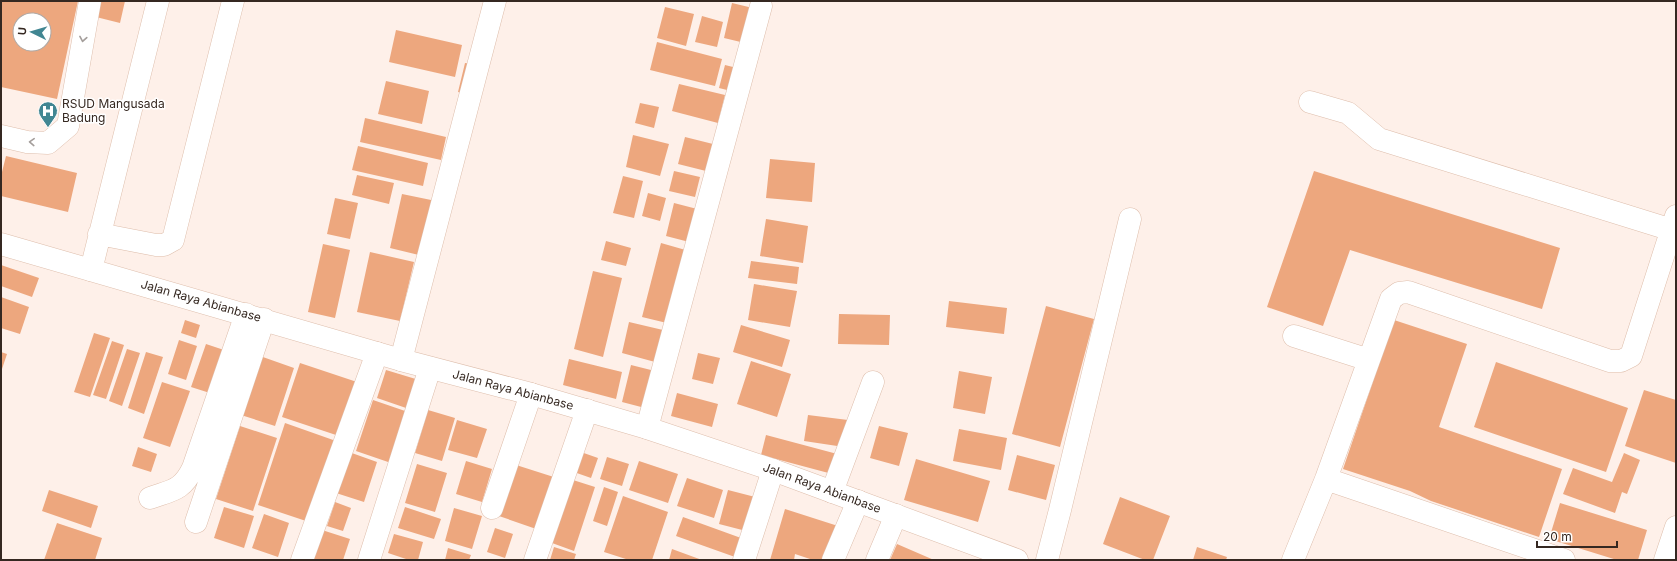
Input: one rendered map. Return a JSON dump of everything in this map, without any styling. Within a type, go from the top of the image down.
[{"type":"street","points":[[1,136],[27,142],[48,143],[68,126],[90,1]]},
{"type":"street","points":[[91,270],[158,1]]},
{"type":"street","points":[[99,234],[156,245],[164,245],[173,240],[233,1]]},
{"type":"street","points":[[401,360],[496,1]]},
{"type":"street","points":[[647,428],[761,6]]},
{"type":"street","points":[[1293,560],[1326,479],[1391,299],[1399,293],[1408,292],[1610,361],[1621,361],[1631,356],[1674,223],[1380,139],[1348,113],[1310,102]]},
{"type":"street","points":[[1047,560],[1130,219]]},
{"type":"street","name":"Jalan Raya Abianbase","points":[[1,244],[401,360],[531,394],[647,428],[773,470],[896,514],[1017,560]]},
{"type":"street","points":[[150,498],[179,488],[187,480],[255,317]]},
{"type":"street","points":[[196,522],[254,354],[255,317]]},
{"type":"street","points":[[1294,336],[1370,360]]},
{"type":"street","points":[[302,560],[378,353]]},
{"type":"street","points":[[369,560],[430,368]]},
{"type":"street","points":[[832,492],[873,382]]},
{"type":"street","points":[[492,508],[531,394]]},
{"type":"street","points":[[535,560],[587,410]]},
{"type":"street","points":[[744,560],[773,470]]},
{"type":"street","points":[[1326,479],[1564,560]]},
{"type":"street","points":[[834,560],[858,501]]},
{"type":"street","points":[[877,560],[896,514]]},
{"type":"street","points":[[1665,560],[1676,527]]},
{"type":"building","points":[[1,1],[78,1],[57,99],[1,87]]},
{"type":"building","points":[[99,1],[125,1],[120,23],[96,17]]},
{"type":"building","points":[[732,3],[757,9],[749,44],[724,38]]},
{"type":"building","points":[[665,7],[694,14],[686,46],[657,38]]},
{"type":"building","points":[[702,16],[723,22],[717,47],[695,42]]},
{"type":"building","points":[[396,30],[462,45],[455,77],[389,62]]},
{"type":"building","points":[[657,42],[722,59],[715,86],[650,70]]},
{"type":"building","points":[[465,63],[473,64],[466,94],[458,92]]},
{"type":"building","points":[[725,65],[737,68],[731,91],[719,88]]},
{"type":"building","points":[[386,81],[429,91],[422,124],[378,114]]},
{"type":"building","points":[[679,84],[725,95],[718,123],[672,111]]},
{"type":"building","points":[[640,103],[659,107],[654,128],[635,123]]},
{"type":"building","points":[[365,118],[446,137],[441,160],[360,142]]},
{"type":"building","points":[[633,135],[669,144],[660,176],[626,167]]},
{"type":"building","points":[[685,137],[713,144],[706,171],[678,164]]},
{"type":"building","points":[[358,146],[428,163],[423,186],[352,170]]},
{"type":"building","points":[[6,156],[77,173],[68,212],[1,196],[1,176]]},
{"type":"building","points":[[770,159],[815,163],[812,202],[766,198]]},
{"type":"building","points":[[674,171],[700,177],[695,197],[669,191]]},
{"type":"building","points":[[1314,171],[1560,248],[1542,309],[1350,250],[1323,326],[1267,307]]},
{"type":"building","points":[[357,175],[394,183],[389,204],[352,195]]},
{"type":"building","points":[[623,176],[643,181],[634,218],[613,213]]},
{"type":"building","points":[[648,193],[666,198],[660,221],[642,216]]},
{"type":"building","points":[[402,194],[436,201],[423,256],[390,248]]},
{"type":"building","points":[[335,198],[358,203],[350,239],[327,234]]},
{"type":"building","points":[[674,203],[701,210],[693,243],[666,236]]},
{"type":"building","points":[[766,219],[808,226],[803,263],[760,256]]},
{"type":"building","points":[[606,241],[631,248],[626,266],[601,260]]},
{"type":"building","points":[[661,243],[689,251],[671,324],[642,317]]},
{"type":"building","points":[[323,244],[350,250],[335,318],[308,312]]},
{"type":"building","points":[[370,252],[414,262],[400,321],[357,312]]},
{"type":"building","points":[[751,261],[799,267],[797,284],[748,278]]},
{"type":"building","points":[[1,265],[39,278],[32,297],[1,286]]},
{"type":"building","points":[[593,271],[622,278],[603,357],[574,349]]},
{"type":"building","points":[[754,284],[797,291],[790,327],[748,320]]},
{"type":"building","points":[[1,297],[29,307],[20,334],[1,328]]},
{"type":"building","points":[[949,301],[1007,308],[1004,334],[946,327]]},
{"type":"building","points":[[1046,306],[1094,319],[1060,447],[1012,434]]},
{"type":"building","points":[[839,314],[890,315],[889,345],[838,344]]},
{"type":"building","points":[[185,320],[200,325],[196,338],[181,333]]},
{"type":"building","points":[[1394,320],[1467,344],[1439,427],[1562,469],[1539,537],[1431,501],[1410,491],[1343,469]]},
{"type":"building","points":[[629,322],[663,330],[655,362],[622,353]]},
{"type":"building","points":[[741,325],[790,340],[782,367],[733,352]]},
{"type":"building","points":[[94,333],[110,338],[90,397],[74,392]]},
{"type":"building","points":[[179,340],[197,346],[186,380],[168,374]]},
{"type":"building","points":[[112,341],[124,345],[106,399],[93,395]]},
{"type":"building","points":[[206,344],[227,351],[213,394],[191,387]]},
{"type":"building","points":[[127,349],[140,353],[122,406],[109,401]]},
{"type":"building","points":[[1,352],[7,354],[1,372]]},
{"type":"building","points":[[146,352],[163,357],[144,414],[128,408]]},
{"type":"building","points":[[698,353],[720,358],[713,384],[692,379]]},
{"type":"building","points":[[260,356],[294,368],[275,426],[241,415]]},
{"type":"building","points":[[569,359],[622,372],[616,399],[563,385]]},
{"type":"building","points":[[751,361],[791,374],[777,417],[737,404]]},
{"type":"building","points":[[1496,362],[1628,408],[1606,472],[1474,427]]},
{"type":"building","points":[[300,363],[360,383],[342,437],[282,417]]},
{"type":"building","points":[[631,365],[655,371],[645,408],[622,402]]},
{"type":"building","points":[[386,370],[419,380],[409,409],[377,398]]},
{"type":"building","points":[[959,371],[992,377],[985,414],[953,408]]},
{"type":"building","points":[[162,382],[190,391],[170,447],[143,438]]},
{"type":"building","points":[[1644,390],[1676,400],[1676,463],[1625,446]]},
{"type":"building","points":[[677,393],[718,404],[712,427],[671,416]]},
{"type":"building","points":[[373,400],[408,412],[391,463],[356,451]]},
{"type":"building","points":[[428,410],[455,418],[442,461],[415,453]]},
{"type":"building","points":[[808,415],[848,420],[844,447],[804,441]]},
{"type":"building","points":[[457,420],[487,429],[477,458],[448,450]]},
{"type":"building","points":[[285,423],[336,441],[309,522],[258,505]]},
{"type":"building","points":[[240,426],[277,438],[253,511],[216,499]]},
{"type":"building","points":[[879,426],[908,433],[899,466],[870,458]]},
{"type":"building","points":[[959,429],[1007,438],[1001,470],[953,461]]},
{"type":"building","points":[[766,435],[841,455],[836,475],[761,455]]},
{"type":"building","points":[[138,447],[157,454],[151,472],[132,466]]},
{"type":"building","points":[[578,451],[598,458],[591,478],[571,471]]},
{"type":"building","points":[[349,452],[377,462],[364,502],[336,493]]},
{"type":"building","points":[[1624,453],[1640,460],[1627,494],[1622,492],[1615,513],[1563,494],[1573,468],[1612,482]]},
{"type":"building","points":[[1017,455],[1055,465],[1046,500],[1008,490]]},
{"type":"building","points":[[607,457],[629,464],[622,486],[600,479]]},
{"type":"building","points":[[916,459],[990,481],[978,522],[904,500]]},
{"type":"building","points":[[466,461],[492,469],[482,502],[456,494]]},
{"type":"building","points":[[639,461],[678,474],[668,503],[629,490]]},
{"type":"building","points":[[417,464],[447,473],[435,512],[405,503]]},
{"type":"building","points":[[513,464],[560,479],[542,531],[496,515]]},
{"type":"building","points":[[687,478],[723,490],[714,518],[677,506]]},
{"type":"building","points":[[573,480],[595,487],[574,551],[552,543]]},
{"type":"building","points":[[604,487],[618,492],[607,526],[593,521]]},
{"type":"building","points":[[49,490],[98,506],[91,528],[42,511]]},
{"type":"building","points":[[728,490],[759,498],[750,532],[719,524]]},
{"type":"building","points":[[623,496],[668,512],[652,560],[629,560],[604,552]]},
{"type":"building","points":[[1120,497],[1170,516],[1153,560],[1145,560],[1103,544]]},
{"type":"building","points":[[335,502],[351,508],[343,531],[327,526]]},
{"type":"building","points":[[1560,503],[1647,530],[1638,560],[1617,560],[1549,539]]},
{"type":"building","points":[[224,507],[254,516],[244,548],[214,538]]},
{"type":"building","points":[[405,507],[441,519],[434,539],[398,528]]},
{"type":"building","points":[[454,508],[482,516],[472,549],[445,541]]},
{"type":"building","points":[[785,509],[838,526],[827,560],[813,560],[795,554],[794,560],[770,560]]},
{"type":"building","points":[[264,514],[289,523],[278,557],[252,548]]},
{"type":"building","points":[[683,517],[741,538],[735,557],[676,536]]},
{"type":"building","points":[[57,523],[102,538],[95,560],[44,560]]},
{"type":"building","points":[[495,528],[513,534],[505,558],[487,552]]},
{"type":"building","points":[[322,530],[350,539],[343,560],[313,560]]},
{"type":"building","points":[[394,534],[423,542],[418,560],[409,560],[388,553]]},
{"type":"building","points":[[897,544],[934,560],[890,560]]},
{"type":"building","points":[[554,547],[576,554],[574,560],[550,560]]},
{"type":"building","points":[[1197,547],[1227,557],[1226,560],[1193,560]]},
{"type":"building","points":[[448,548],[471,555],[469,560],[445,560]]},
{"type":"building","points":[[672,549],[702,560],[669,560]]},
{"type":"place","name":"RSUD Mangusada Badung","points":[[48,128]]}]
